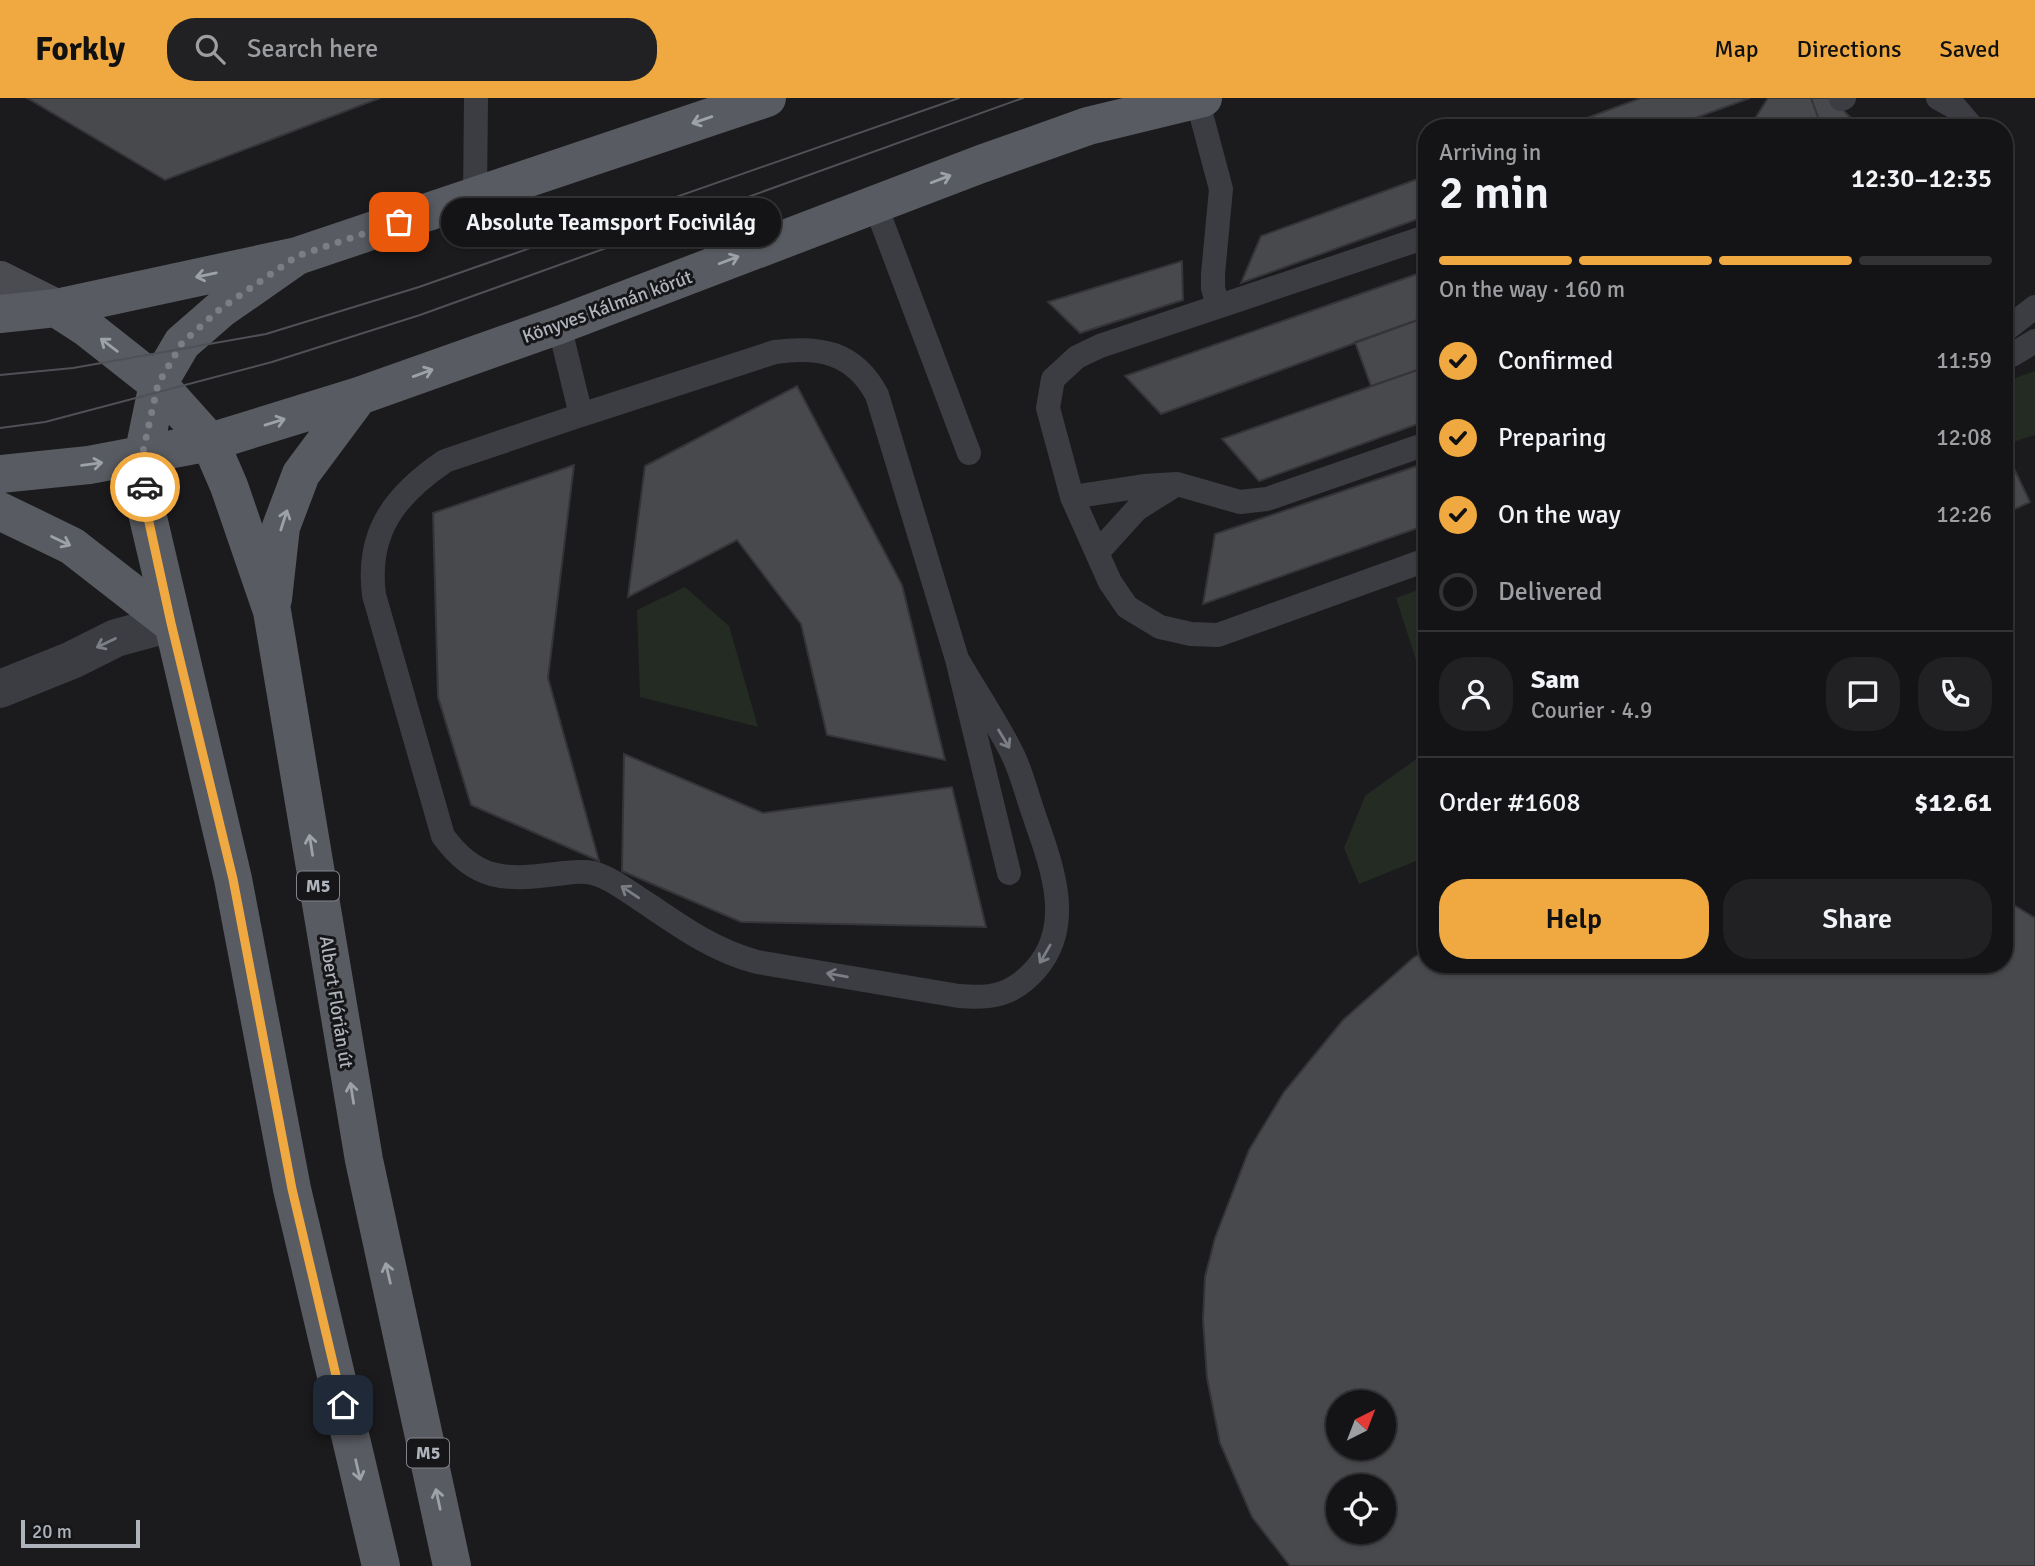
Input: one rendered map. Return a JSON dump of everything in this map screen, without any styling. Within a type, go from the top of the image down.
[{"type":"main road","points":[[0,314],[56,308],[297,256],[767,98]]},
{"type":"main road","name":"Könyves Kálmán körút","points":[[0,474],[142,456],[210,442],[359,396],[559,325],[1088,126],[1203,98]]},
{"type":"main road","points":[[297,256],[220,309],[182,343],[158,384],[142,456],[147,513],[233,879],[292,1189],[381,1566]]},
{"type":"main road","name":"Albert Flórián út","points":[[56,308],[87,328],[158,384],[210,442],[229,486],[272,611],[363,1160],[453,1566]]},
{"type":"main road","name":"M5","points":[[272,611],[281,527],[301,474],[359,396]]},
{"type":"main road","points":[[0,511],[72,546],[171,623]]},
{"type":"street","points":[[0,281],[56,308]]},
{"type":"street","points":[[0,689],[72,660],[116,638],[171,623]]},
{"type":"lane","points":[[475,196],[476,98]]},
{"type":"lane","points":[[1938,98],[1956,108],[1965,119]]},
{"type":"lane","points":[[1197,99],[1221,189],[1213,274],[1213,288],[1218,306]]},
{"type":"lane","points":[[875,205],[969,453]]},
{"type":"lane","points":[[1418,240],[1100,346],[1077,357],[1053,379],[1048,408],[1072,497],[1110,582],[1127,607],[1160,627],[1191,634],[1218,635],[1418,563]]},
{"type":"lane","points":[[2013,324],[2035,307]]},
{"type":"lane","points":[[559,325],[581,415]]},
{"type":"lane","points":[[2013,354],[2035,341]]},
{"type":"lane","points":[[957,659],[1012,753],[1055,876],[1056,926],[1051,946],[1039,966],[1024,982],[1003,993],[985,998],[757,962],[730,954],[700,940],[612,881],[592,873],[573,872],[525,878],[499,877],[476,869],[456,854],[443,836],[374,595],[372,561],[375,543],[395,506],[426,474],[445,461],[775,352],[800,348],[825,351],[848,361],[867,377],[877,395],[957,659],[1009,873]]},
{"type":"lane","points":[[1072,497],[1177,484],[1240,502],[1267,499],[1418,447]]},
{"type":"lane","points":[[1097,554],[1137,509],[1177,484]]},
{"type":"shaded area","points":[[2035,371],[2035,435],[2013,442],[2013,379]]},
{"type":"shaded area","points":[[685,587],[729,626],[758,727],[640,697],[637,610]]},
{"type":"shaded area","points":[[1418,590],[1418,666],[1396,598]]},
{"type":"shaded area","points":[[1418,758],[1418,860],[1359,884],[1344,848],[1365,796]]},
{"type":"building","points":[[27,98],[380,98],[165,180]]},
{"type":"building","points":[[1641,98],[1750,98],[1693,119],[1584,119]]},
{"type":"building","points":[[1768,98],[1811,98],[1819,119],[1755,119]]},
{"type":"building","points":[[1811,98],[1830,98],[1852,119],[1819,119]]},
{"type":"building","points":[[1418,179],[1418,219],[1241,283],[1261,236]]},
{"type":"building","points":[[1182,261],[1183,300],[1080,333],[1048,302]]},
{"type":"building","points":[[1418,274],[1418,320],[1161,414],[1125,376]]},
{"type":"building","points":[[1418,320],[1418,370],[1371,386],[1355,342]]},
{"type":"building","points":[[1418,370],[1418,424],[1259,481],[1222,439]]},
{"type":"building","points":[[797,386],[902,585],[945,760],[827,735],[801,624],[737,540],[628,597],[645,466]]},
{"type":"building","points":[[574,465],[548,678],[599,861],[471,805],[438,697],[433,513]]},
{"type":"building","points":[[1418,466],[1418,528],[1203,604],[1215,534]]},
{"type":"building","points":[[2013,466],[2030,502],[2013,510]]},
{"type":"building","points":[[624,754],[763,813],[952,787],[986,927],[741,922],[622,871]]},
{"type":"building","points":[[2013,905],[2035,918],[2035,1566],[1290,1566],[1252,1517],[1220,1443],[1207,1378],[1203,1320],[1205,1277],[1215,1238],[1249,1150],[1284,1092],[1343,1020],[1418,955],[1418,973],[2013,973]]},
{"type":"tram line","points":[[0,375],[73,368],[266,334],[419,287],[959,98]]},
{"type":"tram line","points":[[0,428],[45,422],[272,362],[420,315],[1023,98]]},
{"type":"way so far","points":[[145,487],[142,456],[158,384],[182,343],[220,309],[297,256],[399,222]]},
{"type":"place","name":"Absolute Teamsport Focivilág","points":[[399,222]]},
{"type":"route","points":[[145,487],[147,513],[171,623],[233,879],[292,1189],[343,1405]]}]
